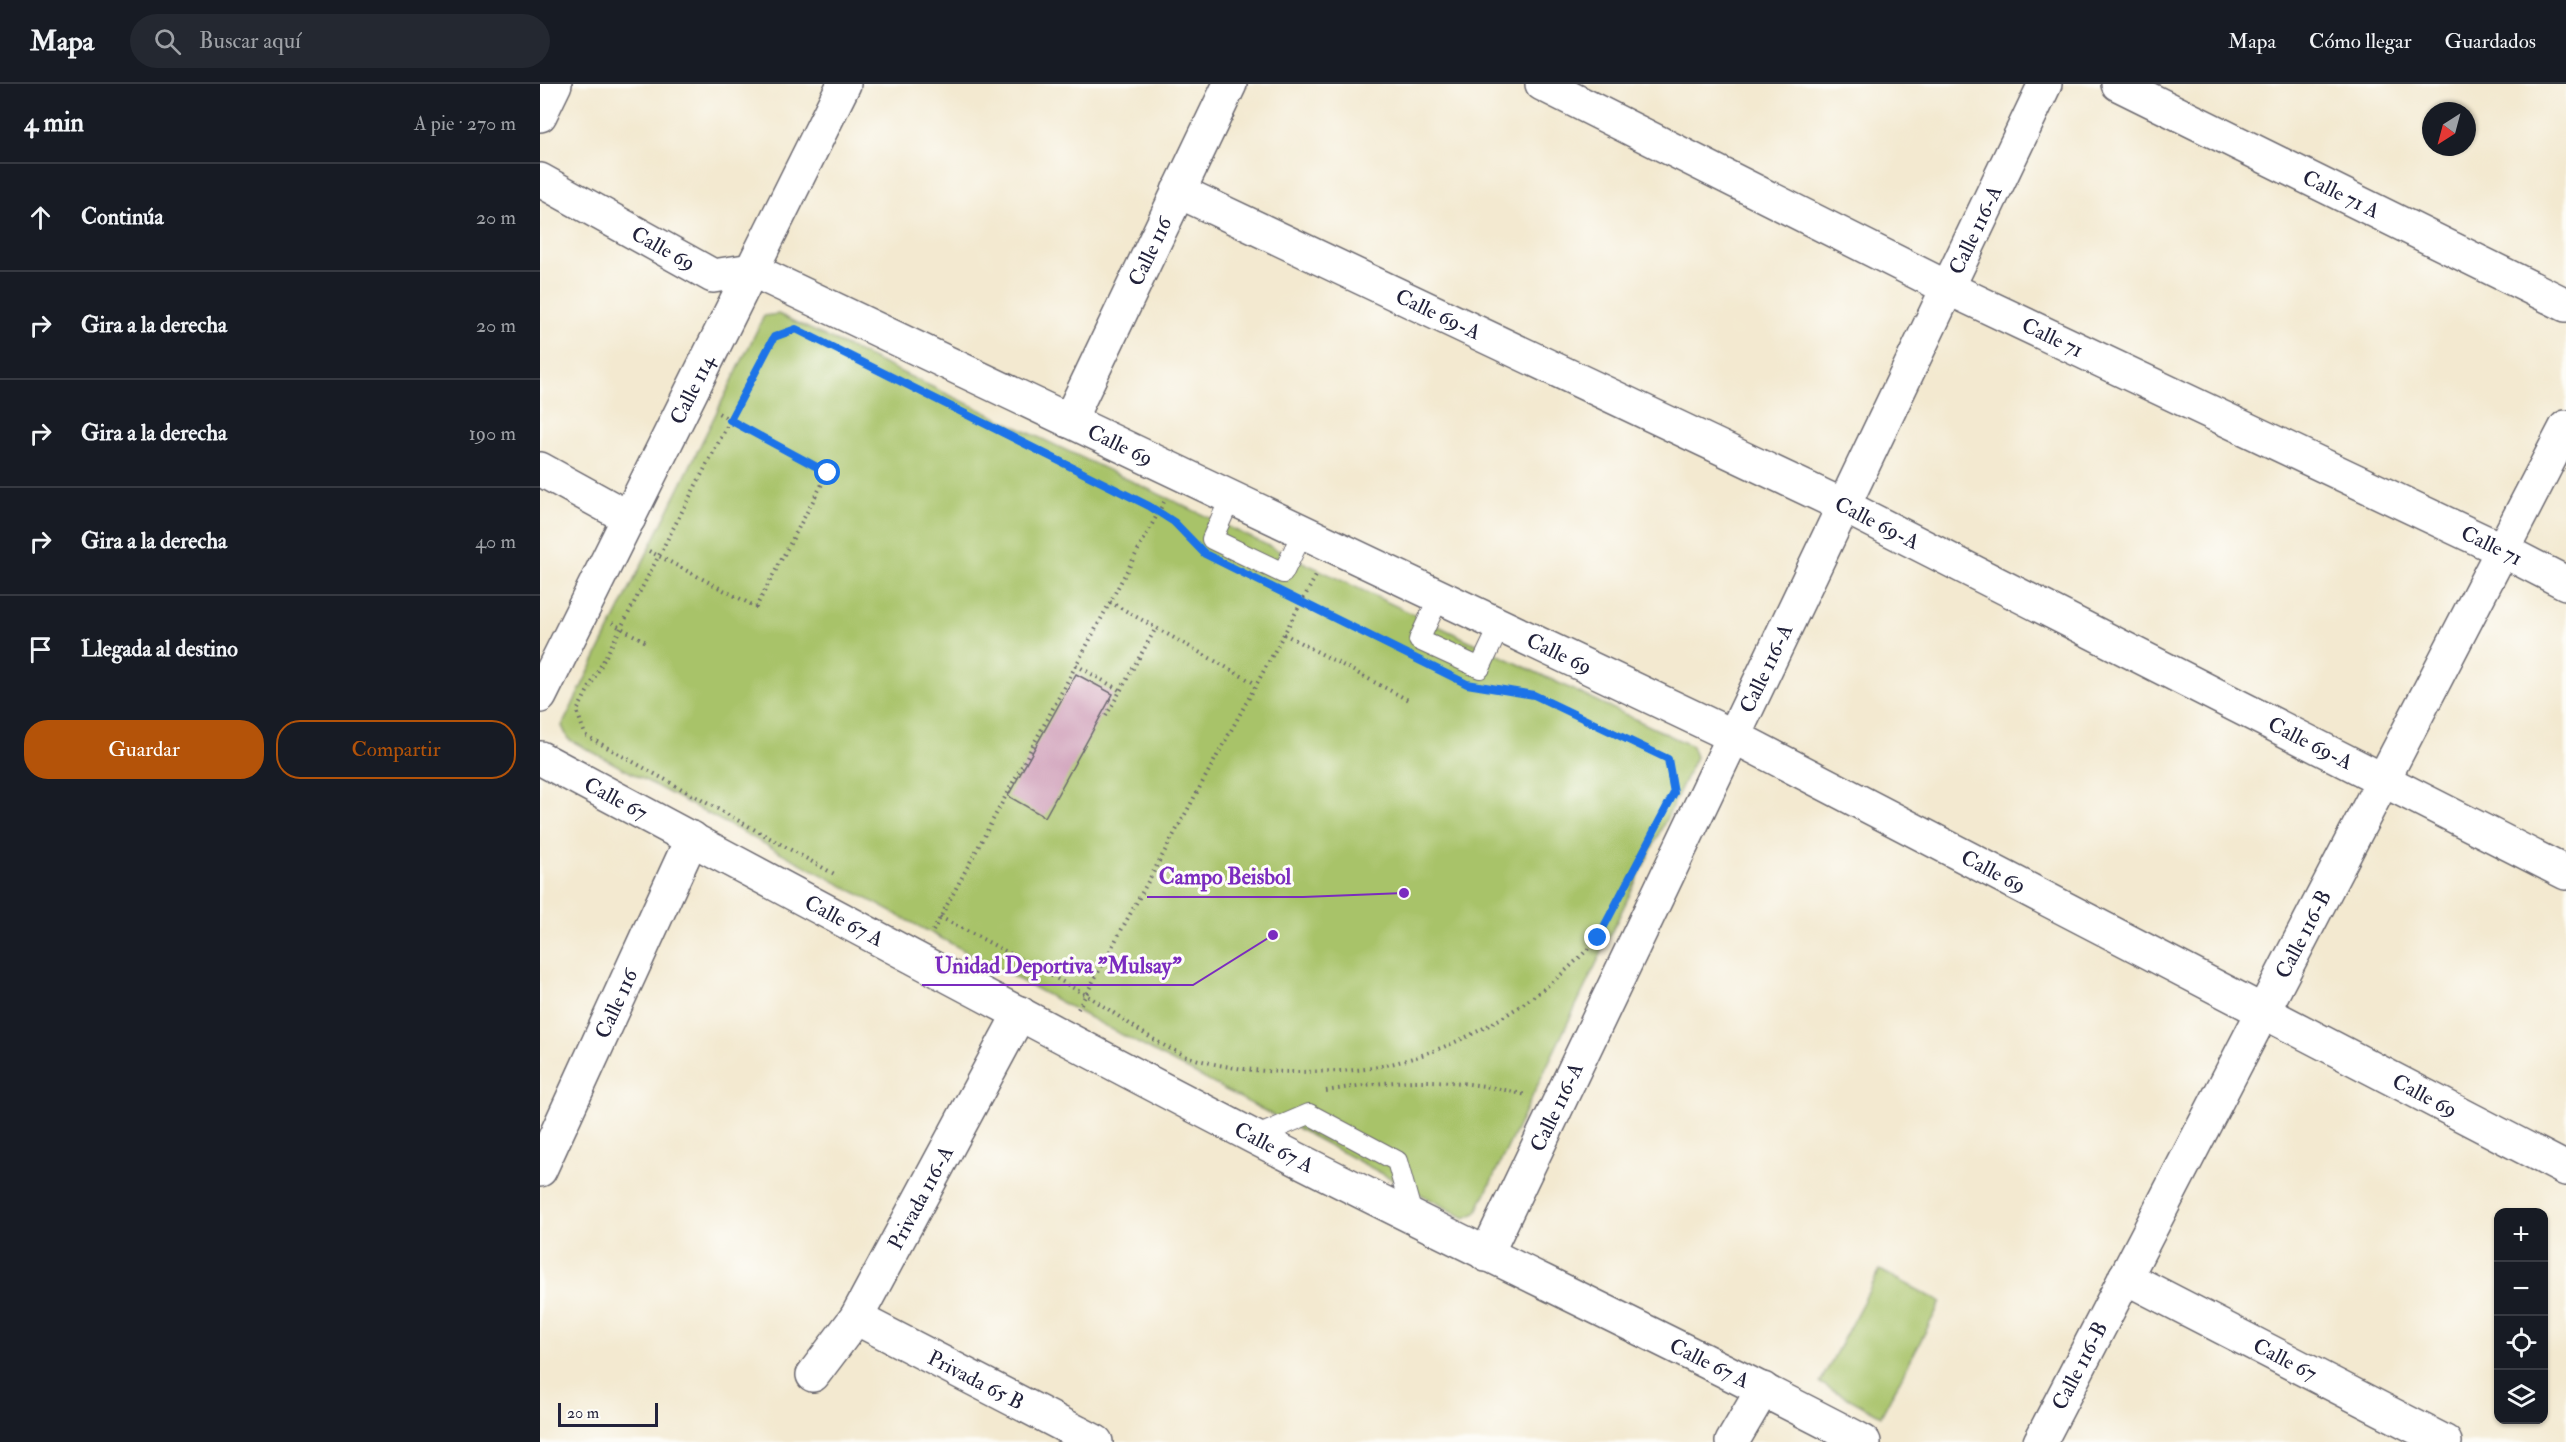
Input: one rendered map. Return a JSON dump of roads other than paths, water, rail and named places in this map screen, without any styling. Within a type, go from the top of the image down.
[{"type":"street","points":[[540,115],[555,84]]},
{"type":"street","name":"Calle 114","points":[[540,696],[844,84]]},
{"type":"street","name":"Calle 116","points":[[1069,421],[1230,84]]},
{"type":"street","name":"Calle 71","points":[[1542,84],[1947,288],[2502,550],[2566,584]]},
{"type":"street","name":"Calle 116-A","points":[[1486,1255],[2045,84]]},
{"type":"street","name":"Calle 71 A","points":[[2118,84],[2566,305]]},
{"type":"street","name":"Calle 69","points":[[540,180],[713,276],[752,270],[1733,736],[2566,1169]]},
{"type":"street","name":"Calle 69-A","points":[[1178,191],[1844,506],[2566,873]]},
{"type":"street","name":"Calle 116-B","points":[[2040,1442],[2566,427]]},
{"type":"street","points":[[540,470],[629,518]]},
{"type":"street","name":"Calle 67","points":[[540,758],[692,838]]},
{"type":"street","name":"Calle 116","points":[[540,1170],[692,838]]},
{"type":"street","name":"Calle 67 A","points":[[692,838],[1255,1137],[1486,1255],[1762,1389],[1864,1442]]},
{"type":"street","name":"Privada 116-A","points":[[813,1374],[856,1318],[1020,1014]]},
{"type":"street","name":"Calle 67","points":[[2126,1277],[2445,1442]]},
{"type":"street","name":"Privada 65 B","points":[[856,1318],[1096,1442]]},
{"type":"street","points":[[1732,1442],[1762,1389]]},
{"type":"lane","points":[[1231,497],[1212,538],[1283,573],[1303,532]]},
{"type":"lane","points":[[1439,597],[1419,640],[1480,668],[1500,626]]},
{"type":"lane","points":[[1255,1137],[1309,1114],[1397,1161],[1413,1218]]},
{"type":"place","name":"Campo Beisbol","points":[[1404,893]]},
{"type":"place","name":"Unidad Deportiva \"Mulsay\"","points":[[1273,935]]}]
